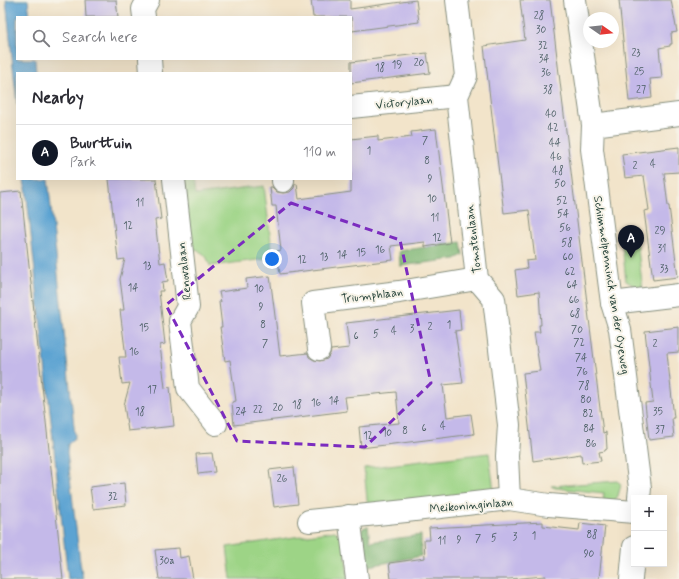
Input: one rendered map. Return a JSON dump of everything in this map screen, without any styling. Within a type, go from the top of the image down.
[{"type":"street","points":[[144,16],[143,9],[148,0]]},
{"type":"street","points":[[456,96],[466,76],[457,0]]},
{"type":"street","name":"Schimmelpenninck van der Oyeweg","points":[[575,0],[593,125],[592,149],[612,303],[620,329],[640,488],[639,495]]},
{"type":"street","points":[[150,60],[151,72]]},
{"type":"street","name":"Victorylaan","points":[[352,107],[456,96]]},
{"type":"street","name":"Tomatenlaan","points":[[456,96],[477,279],[494,299],[509,425],[509,499]]},
{"type":"street","points":[[593,125],[679,114]]},
{"type":"street","name":"Renovalaan","points":[[174,180],[188,307],[180,322],[188,388],[216,424]]},
{"type":"street","name":"Triumphlaan","points":[[320,349],[313,302],[399,292],[477,279]]},
{"type":"street","points":[[612,303],[679,295]]},
{"type":"street","name":"Meikoninginlaan","points":[[309,521],[509,499],[549,505],[631,512]]},
{"type":"street","points":[[349,516],[357,579]]},
{"type":"street","points":[[631,579],[632,567]]},
{"type":"highlighted area","points":[[291,203],[400,240],[431,383],[365,447],[237,441],[166,305]]},
{"type":"green space","points":[[183,180],[193,180],[195,195],[264,186],[273,258],[210,266],[204,254],[191,250]]},
{"type":"green space","points":[[636,233],[643,291],[626,281],[621,234]]},
{"type":"green space","points":[[461,242],[463,255],[455,259],[400,266],[399,251]]},
{"type":"green space","points":[[489,453],[494,491],[368,510],[364,468]]},
{"type":"green space","points":[[617,481],[621,484],[618,496],[614,501],[603,500],[604,493],[555,488],[551,486]]},
{"type":"green space","points":[[368,526],[370,542],[421,535],[421,556],[369,566],[362,563],[359,535],[363,528]]},
{"type":"green space","points":[[335,531],[344,539],[348,579],[231,579],[227,547]]},
{"type":"water","points":[[6,0],[28,0],[30,16],[16,16],[16,60],[35,60],[36,72],[16,72],[16,95]]},
{"type":"water","points":[[25,180],[48,180],[75,436],[74,439],[68,444],[67,452],[83,579],[68,579]]},
{"type":"building","points":[[85,0],[116,0],[118,16],[86,16]]},
{"type":"building","points":[[311,0],[350,0],[350,9],[416,0],[419,22],[352,31],[352,16],[313,16]]},
{"type":"building","points":[[520,0],[550,0],[603,433],[606,432],[607,449],[599,452],[601,461],[582,463],[581,454],[533,461],[523,373],[540,371],[534,332],[540,332],[539,325],[541,325],[539,292],[518,295],[515,270],[527,268],[526,261],[535,260],[529,210],[504,213],[484,46],[525,40]]},
{"type":"building","points":[[619,0],[671,0],[677,32],[671,33],[672,44],[670,44],[670,46],[659,48],[662,78],[650,79],[652,98],[629,101]]},
{"type":"building","points":[[427,53],[430,73],[352,83],[351,62]]},
{"type":"building","points":[[436,129],[450,243],[425,247],[425,242],[391,246],[393,260],[280,274],[277,251],[281,250],[276,206],[272,206],[270,187],[277,192],[283,193],[290,192],[294,188],[295,184],[297,184],[299,199],[351,192],[352,139],[378,136],[378,141],[412,137],[411,132]]},
{"type":"building","points":[[679,147],[679,172],[664,173],[678,277],[653,280],[644,211],[649,210],[644,176],[625,178],[622,154]]},
{"type":"building","points":[[109,180],[156,180],[161,219],[155,220],[160,263],[165,262],[168,281],[162,282],[163,291],[159,291],[165,344],[160,345],[165,388],[170,387],[174,426],[128,431],[124,405],[130,383],[122,384],[119,357],[126,357],[120,310],[124,310],[120,279],[125,259],[118,260]]},
{"type":"building","points":[[21,191],[63,579],[0,579],[0,193]]},
{"type":"building","points":[[270,276],[280,356],[308,353],[309,357],[320,361],[327,359],[331,350],[349,348],[346,323],[459,310],[461,330],[455,331],[463,383],[443,385],[447,417],[471,414],[474,434],[361,448],[359,427],[399,423],[396,392],[345,397],[347,411],[234,425],[232,402],[236,401],[230,360],[225,361],[220,327],[222,327],[219,292],[247,288],[246,279]]},
{"type":"building","points":[[679,327],[679,352],[667,353],[674,418],[672,418],[674,437],[649,440],[645,403],[653,402],[645,331]]},
{"type":"building","points":[[212,453],[215,472],[198,474],[196,454]]},
{"type":"building","points":[[294,467],[298,504],[274,507],[269,470]]},
{"type":"building","points":[[124,483],[126,505],[93,509],[90,487]]},
{"type":"building","points":[[543,522],[543,526],[579,530],[580,523],[605,526],[599,579],[545,579],[546,576],[509,579],[391,579],[389,563],[425,558],[424,540],[430,540],[429,528]]},
{"type":"building","points":[[179,548],[180,558],[189,556],[193,579],[159,579],[155,550]]},
{"type":"place","name":"Buurttuin","points":[[631,258]]}]
